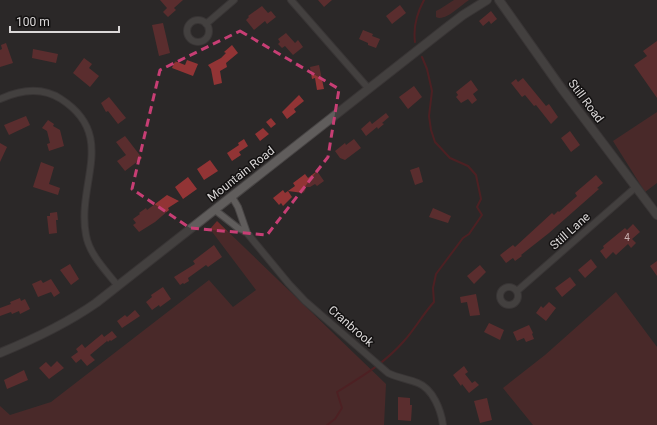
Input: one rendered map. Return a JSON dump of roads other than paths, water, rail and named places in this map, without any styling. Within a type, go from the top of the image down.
[{"type":"main road","name":"Mountain Road","points":[[0,353],[50,332],[82,313],[463,15],[487,0]]},
{"type":"main road","name":"Still Road","points":[[499,0],[562,89],[657,215]]},
{"type":"street","points":[[206,24],[234,0]]},
{"type":"street","points":[[291,0],[369,89]]},
{"type":"street","points":[[0,99],[23,91],[46,92],[57,97],[79,112],[89,132],[92,142],[92,155],[86,190],[84,221],[86,238],[94,254],[118,286]]},
{"type":"street","name":"Still Lane","points":[[517,291],[636,187]]},
{"type":"street","name":"Cranbrook","points":[[232,197],[238,207],[247,233],[252,241],[289,284],[305,301],[384,369],[394,376],[418,383],[428,390],[440,412],[443,425]]},
{"type":"street","name":"Cranbrook","points":[[215,210],[247,233]]},
{"type":"waterway","points":[[415,42],[416,20],[424,0]]},
{"type":"waterway","points":[[327,425],[335,419],[342,408],[337,392],[372,369],[397,349],[434,302],[433,288],[436,274],[463,238],[469,234],[482,215],[477,207],[481,199],[476,175],[468,166],[450,158],[435,142],[429,116],[432,91],[427,69],[422,57]]}]
